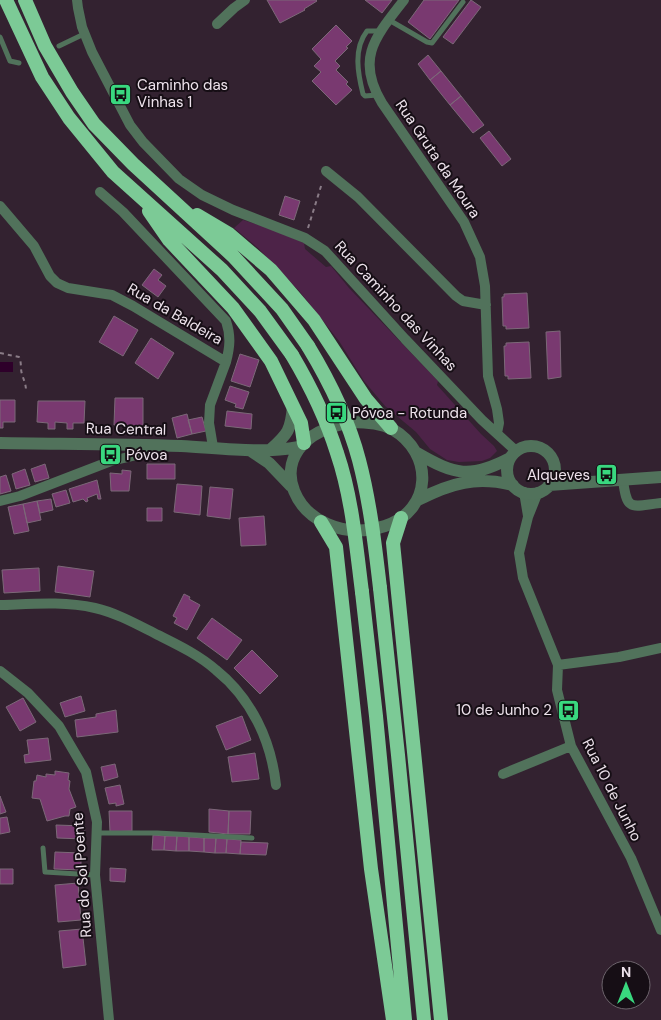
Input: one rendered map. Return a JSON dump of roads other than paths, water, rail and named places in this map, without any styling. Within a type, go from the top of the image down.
[{"type":"highway","points":[[6,0],[42,78],[69,118],[113,172],[222,270],[260,312],[292,355],[310,386],[337,454],[347,494],[362,592],[376,716],[405,1020]]},
{"type":"highway","points":[[26,0],[45,46],[72,92],[94,124],[133,164],[233,256],[282,309],[323,370],[338,402],[359,458],[368,500],[380,588],[398,755],[424,1020]]},
{"type":"highway","points":[[138,194],[169,240],[233,308],[271,361],[301,423],[302,445]]},
{"type":"highway","points":[[173,201],[229,234],[272,270],[314,320],[366,399],[391,428]]},
{"type":"highway","points":[[401,518],[394,543],[441,1020]]},
{"type":"highway","points":[[321,522],[336,548],[371,870],[393,1020]]},
{"type":"street","name":"Rua Caminho das Vinhas","points":[[77,0],[85,34],[92,52],[130,124],[143,142],[179,179],[218,204],[305,238],[325,251],[482,420],[498,433],[513,455]]},
{"type":"street","points":[[217,24],[245,0]]},
{"type":"street","name":"Rua Gruta da Moura","points":[[404,0],[379,31],[371,47],[369,56],[371,82],[377,95],[464,222],[480,257],[483,268],[486,306],[488,376],[498,409],[498,433]]},
{"type":"street","points":[[326,171],[358,197],[463,302],[486,306]]},
{"type":"street","points":[[100,192],[123,212],[226,321],[230,332],[231,346],[226,362]]},
{"type":"street","name":"Rua da Baldeira","points":[[0,206],[34,246],[50,276],[57,283],[68,288],[112,295],[226,362],[210,406],[209,423],[213,447]]},
{"type":"street","points":[[270,450],[287,433],[292,424],[294,406]]},
{"type":"street","points":[[369,422],[391,428],[410,444],[417,453],[423,475],[418,500],[411,509],[401,518],[386,526],[363,530],[341,528],[321,522],[304,508],[291,486],[293,457],[302,445],[317,433],[339,424],[369,422]]},
{"type":"street","name":"Rua Central","points":[[0,443],[152,445],[213,447],[251,451],[302,445]]},
{"type":"street","points":[[0,501],[20,496],[111,460],[137,455],[152,445]]},
{"type":"street","points":[[417,453],[442,467],[463,471],[493,467],[529,446],[543,449],[553,460],[547,484]]},
{"type":"street","name":"Rua Central","points":[[251,451],[269,463],[291,486]]},
{"type":"street","points":[[513,455],[507,472],[513,485]]},
{"type":"street","points":[[418,500],[441,488],[457,484],[488,481],[513,485],[524,492],[547,484],[572,484],[661,477]]},
{"type":"street","points":[[624,480],[626,499],[634,506],[661,503]]},
{"type":"street","name":"Rua 10 de Junho","points":[[547,484],[528,517],[519,552],[523,578],[558,665],[557,690],[571,746],[631,858],[661,930]]},
{"type":"street","name":"Rua 10 de Junho","points":[[524,492],[528,517]]},
{"type":"street","points":[[0,605],[58,603],[96,608],[130,621],[187,650],[216,670],[238,690],[255,716],[266,739],[276,784]]},
{"type":"street","points":[[558,665],[619,657],[661,648]]},
{"type":"street","name":"Rua do Sol Poente","points":[[0,671],[28,693],[59,726],[86,772],[97,822],[95,875],[109,1020]]},
{"type":"street","points":[[502,774],[571,746]]},
{"type":"lane","points":[[388,19],[427,42],[432,43],[463,2]]},
{"type":"lane","points":[[59,46],[85,34]]},
{"type":"lane","points":[[0,37],[10,61],[19,63]]},
{"type":"lane","points":[[98,833],[156,833],[252,838]]},
{"type":"lane","points":[[43,848],[45,872],[95,875]]},
{"type":"place","name":"Caminho das Vinhas 1","points":[[121,94]]},
{"type":"place","name":"Póvoa - Rotunda","points":[[336,413]]},
{"type":"place","name":"Póvoa","points":[[110,455]]},
{"type":"place","name":"Alqueves","points":[[606,475]]},
{"type":"place","name":"10 de Junho 2","points":[[568,710]]}]
